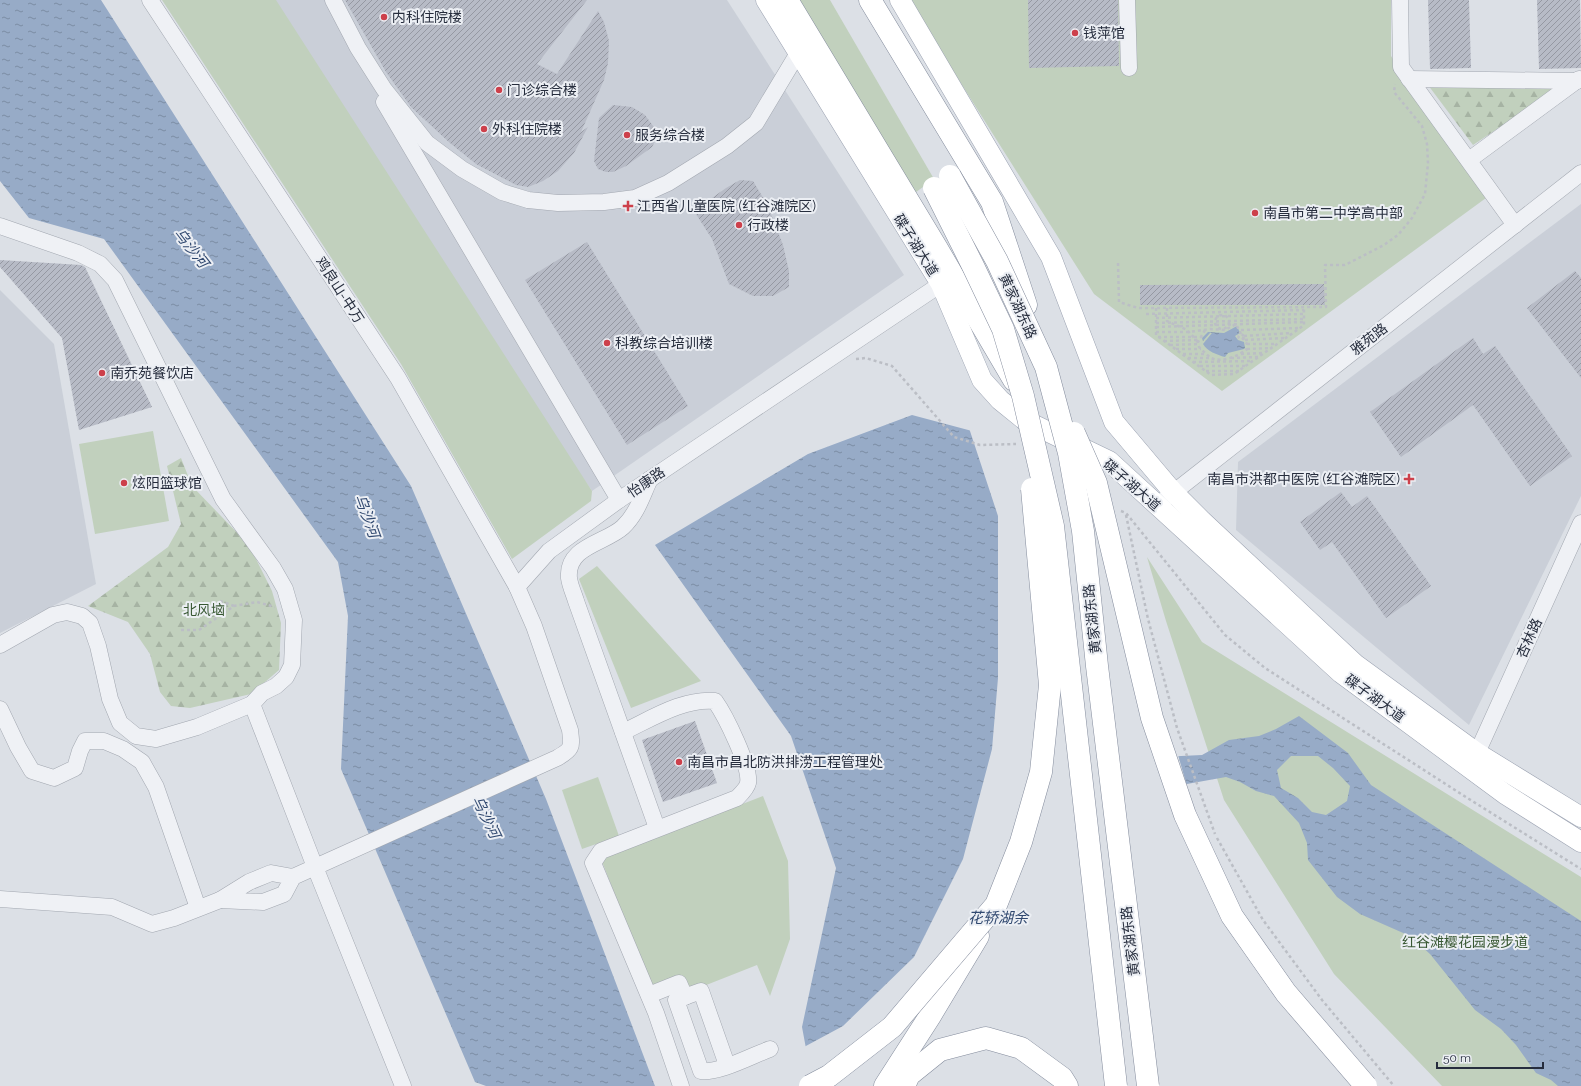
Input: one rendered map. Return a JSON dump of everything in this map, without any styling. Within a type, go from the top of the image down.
[{"type":"highway","points":[[787,0],[1024,396],[1050,685],[1041,772],[1021,842],[996,906],[930,1016],[885,1086]]},
{"type":"highway","points":[[870,0],[992,202],[1046,367],[1096,483],[1152,718],[1185,815],[1232,916],[1286,993],[1366,1086]]},
{"type":"highway","name":"黄家湖东路","points":[[1116,1086],[1053,526],[1024,396],[1003,329],[973,266],[942,182],[997,261],[1046,367],[1069,453],[1083,531],[1097,666],[1148,1086]]},
{"type":"highway","points":[[810,1086],[829,1076],[892,1027],[996,906]]},
{"type":"highway","points":[[904,1086],[909,1075],[940,1050],[986,1038],[1021,1048],[1062,1078],[1067,1086]]},
{"type":"main road","name":"碟子湖大道","points":[[766,0],[941,284],[982,380],[1000,400],[1026,420],[1109,461],[1156,506],[1341,673],[1505,794],[1581,842]]},
{"type":"main road","name":"碟子湖大道","points":[[900,0],[1051,257],[1114,422],[1173,492],[1209,528],[1355,664],[1477,753],[1581,817]]},
{"type":"street","name":"鸡良山-中万","points":[[150,0],[398,378],[517,587]]},
{"type":"street","points":[[324,0],[619,500]]},
{"type":"street","points":[[333,0],[358,48],[384,89],[426,143],[462,169],[502,192],[528,200],[558,203],[604,202],[635,198],[668,183],[727,146],[756,124],[798,53]]},
{"type":"street","points":[[1127,0],[1129,68]]},
{"type":"street","points":[[1400,0],[1405,73],[1515,225]]},
{"type":"street","points":[[1405,73],[1579,79]]},
{"type":"street","points":[[1469,160],[1579,79]]},
{"type":"street","name":"雅苑路","points":[[1156,506],[1581,173]]},
{"type":"street","points":[[0,226],[78,253],[100,264],[115,280],[223,499],[273,568],[285,589],[294,620],[292,664],[286,677],[276,686],[262,693],[252,704],[197,727],[156,739],[136,736],[120,723],[110,699],[98,646],[90,623],[82,616],[68,612],[52,615],[0,645]]},
{"type":"street","name":"怡康路","points":[[517,587],[548,550],[650,479],[941,284]]},
{"type":"street","points":[[650,479],[634,516],[622,528],[581,551],[571,561],[569,577],[576,601],[657,828]]},
{"type":"street","name":"杏林路","points":[[1477,753],[1581,523]]},
{"type":"street","points":[[0,899],[112,907],[152,924],[174,918],[220,900],[250,882],[271,873],[293,876],[315,867],[557,758],[569,751],[572,744],[570,730],[534,626],[517,587]]},
{"type":"street","points":[[623,732],[686,703],[702,700],[715,701],[724,714],[748,774],[748,785],[737,798],[601,851],[593,863],[649,995],[681,1086]]},
{"type":"street","points":[[252,704],[315,867],[403,1086]]},
{"type":"street","points":[[0,709],[18,747],[32,771],[54,778],[75,768],[80,751],[85,741],[104,741],[123,748],[142,762],[156,787],[198,908]]},
{"type":"street","points":[[220,900],[263,902],[284,894],[293,876]]},
{"type":"street","points":[[649,995],[679,983],[685,997]]},
{"type":"street","points":[[727,1065],[700,991],[676,1000],[701,1071],[709,1072],[770,1050]]},
{"type":"path","points":[[1156,318],[1226,316],[1326,307],[1325,265],[1345,265],[1384,245],[1398,235],[1412,218],[1425,194],[1428,163],[1427,144],[1422,126],[1394,92],[1396,68],[1405,73]]},
{"type":"path","points":[[1118,263],[1119,302],[1138,308],[1304,310]]},
{"type":"path","points":[[1156,308],[1156,332],[1158,337],[1211,375],[1234,374],[1278,344],[1304,325],[1304,310]]},
{"type":"path","points":[[1167,308],[1167,318],[1169,322],[1189,332],[1199,341],[1201,349],[1212,358]]},
{"type":"path","points":[[1146,314],[1304,310]]},
{"type":"path","points":[[1218,316],[1215,321],[1216,325],[1222,329]]},
{"type":"path","points":[[1226,316],[1228,323]]},
{"type":"path","points":[[1156,327],[1304,320]]},
{"type":"path","points":[[1156,322],[1215,321],[1236,324],[1304,320]]},
{"type":"path","points":[[1222,329],[1228,323]]},
{"type":"path","points":[[1156,332],[1225,330],[1236,324]]},
{"type":"path","points":[[1236,324],[1241,330],[1248,349]]},
{"type":"path","points":[[1241,330],[1300,328]]},
{"type":"path","points":[[1169,345],[1199,341],[1206,330]]},
{"type":"path","points":[[1243,337],[1292,333]]},
{"type":"path","points":[[1158,337],[1194,337]]},
{"type":"path","points":[[1243,337],[1285,338]]},
{"type":"path","points":[[1164,341],[1199,341]]},
{"type":"path","points":[[1247,344],[1278,344]]},
{"type":"path","points":[[1229,358],[1248,349],[1272,348]]},
{"type":"path","points":[[1175,349],[1201,349]]},
{"type":"path","points":[[1239,354],[1265,353]]},
{"type":"path","points":[[1182,354],[1207,354]]},
{"type":"path","points":[[1187,358],[1212,358],[1219,360],[1229,358],[1259,357]]},
{"type":"path","points":[[853,359],[866,358],[892,366],[954,437],[980,445],[1017,444]]},
{"type":"path","points":[[1193,362],[1253,361]]},
{"type":"path","points":[[1199,366],[1246,366]]},
{"type":"path","points":[[1119,509],[1126,513],[1225,635],[1265,668],[1469,799],[1581,868]]},
{"type":"path","points":[[1126,513],[1148,619],[1177,728],[1216,836],[1263,920],[1322,1000],[1394,1086]]},
{"type":"path","points":[[220,601],[234,606]]},
{"type":"path","points":[[180,630],[199,630],[234,606],[257,602],[291,612]]},
{"type":"shaded area","name":"江西省儿童医院 (红谷滩院区)","points":[[265,0],[727,0],[904,275],[592,491],[349,137]]},
{"type":"shaded area","name":"南昌市洪都中医院 (红谷滩院区)","points":[[1581,204],[1581,496],[1469,725],[1236,530],[1238,462]]},
{"type":"shaded area","points":[[0,290],[54,344],[96,584],[0,633]]},
{"type":"green space","points":[[162,0],[276,0],[592,491],[591,501],[512,559],[401,364]]},
{"type":"green space","points":[[797,0],[830,0],[934,179],[912,195]]},
{"type":"green space","name":"南昌市第二中学高中部","points":[[910,0],[1391,0],[1391,56],[1486,198],[1222,391],[1094,294],[926,28]]},
{"type":"green space","points":[[1428,85],[1560,87],[1473,145]]},
{"type":"green space","name":"炫阳篮球馆","points":[[153,431],[169,521],[95,534],[79,444]]},
{"type":"green space","name":"北风垴","points":[[181,458],[192,486],[249,545],[272,591],[281,623],[279,670],[251,694],[190,708],[171,706],[160,692],[150,654],[128,622],[88,606],[168,547],[181,524],[167,466]]},
{"type":"green space","name":"红谷滩樱花园漫步道","points":[[1147,557],[1202,642],[1581,877],[1581,1086],[1442,1086],[1334,974],[1224,800],[1166,621]]},
{"type":"green space","points":[[597,566],[701,681],[631,708],[579,579]]},
{"type":"green space","points":[[598,777],[619,836],[582,849],[562,790]]},
{"type":"green space","points":[[763,796],[788,861],[790,939],[770,996],[757,965],[686,993],[653,992],[601,859]]},
{"type":"water","name":"乌沙河","points":[[0,0],[101,0],[411,486],[546,799],[655,1086],[486,1086],[475,1082],[341,769],[348,616],[338,562],[104,239],[29,218],[0,181]]},
{"type":"water","points":[[1237,326],[1240,333],[1235,336],[1238,340],[1244,342],[1244,349],[1228,353],[1225,357],[1212,352],[1203,344],[1212,333],[1210,333],[1203,341],[1202,338],[1208,332],[1224,333]]},
{"type":"water","name":"花轿湖余","points":[[912,415],[1002,439],[1118,759],[1202,755],[1229,740],[1259,736],[1276,729],[1299,716],[1348,753],[1371,785],[1581,921],[1581,1086],[1558,1086],[1551,1080],[1536,1073],[1516,1045],[1501,1029],[1475,1010],[1430,954],[1410,936],[1360,914],[1337,897],[1308,860],[1307,843],[1299,823],[1274,796],[1256,791],[1240,782],[1226,777],[1131,794],[813,1086],[802,1027],[836,868],[791,736],[655,545],[808,454]],"holes":[[[1291,756],[1318,756],[1333,768],[1350,786],[1347,801],[1326,815],[1312,812],[1298,798],[1281,788],[1277,770]]]},
{"type":"pier","points":[[969,428],[1004,438],[1120,758],[1178,755],[1187,786],[1134,796],[1211,992],[1310,1086],[811,1086],[804,1047],[843,1026],[914,957],[963,859],[992,749],[998,678],[998,516]]},
{"type":"building","name":"门诊综合楼","points":[[345,0],[587,0],[537,64],[557,74],[598,11],[604,22],[609,41],[608,63],[604,80],[581,132],[588,127],[574,153],[558,171],[543,181],[528,187],[516,185],[476,164],[450,143],[411,107],[386,72]]},
{"type":"building","name":"钱萍馆","points":[[1028,0],[1118,0],[1119,66],[1029,68]]},
{"type":"building","points":[[1428,0],[1469,0],[1471,68],[1430,69]]},
{"type":"building","points":[[1537,0],[1580,0],[1581,68],[1539,69]]},
{"type":"building","name":"服务综合楼","points":[[613,105],[632,107],[645,115],[656,130],[656,139],[652,147],[626,166],[613,172],[606,172],[598,169],[594,161],[599,118]]},
{"type":"building","name":"行政楼","points":[[740,180],[753,181],[768,206],[783,245],[789,271],[789,287],[773,296],[753,296],[729,284],[712,239],[694,211]]},
{"type":"building","name":"科教综合培训楼","points":[[587,242],[688,406],[627,445],[525,280]]},
{"type":"building","name":"南乔苑餐饮店","points":[[0,260],[81,265],[85,267],[152,407],[79,430],[62,338],[0,267]]},
{"type":"building","points":[[1575,271],[1581,278],[1581,378],[1527,308]]},
{"type":"building","points":[[1324,284],[1325,305],[1140,305],[1140,285]]},
{"type":"building","points":[[1473,338],[1483,354],[1495,346],[1572,456],[1530,486],[1473,405],[1401,457],[1370,412]]},
{"type":"building","points":[[1341,492],[1352,507],[1367,496],[1431,586],[1386,618],[1332,542],[1320,550],[1300,522]]},
{"type":"building","name":"南昌市昌北防洪排涝工程管理处","points":[[695,721],[717,783],[663,802],[642,740]]},
{"type":"place","name":"内科住院楼","points":[[384,17]]},
{"type":"place","name":"钱萍馆","points":[[1075,33]]},
{"type":"place","name":"门诊综合楼","points":[[499,90]]},
{"type":"place","name":"外科住院楼","points":[[484,129]]},
{"type":"place","name":"服务综合楼","points":[[627,135]]},
{"type":"place","name":"江西省儿童医院 (红谷滩院区)","points":[[628,206]]},
{"type":"place","name":"南昌市第二中学高中部","points":[[1255,213]]},
{"type":"place","name":"行政楼","points":[[739,225]]},
{"type":"place","name":"科教综合培训楼","points":[[607,343]]},
{"type":"place","name":"南乔苑餐饮店","points":[[102,373]]},
{"type":"place","name":"南昌市洪都中医院 (红谷滩院区)","points":[[1409,479]]},
{"type":"place","name":"炫阳篮球馆","points":[[124,483]]},
{"type":"place","name":"南昌市昌北防洪排涝工程管理处","points":[[679,762]]}]
